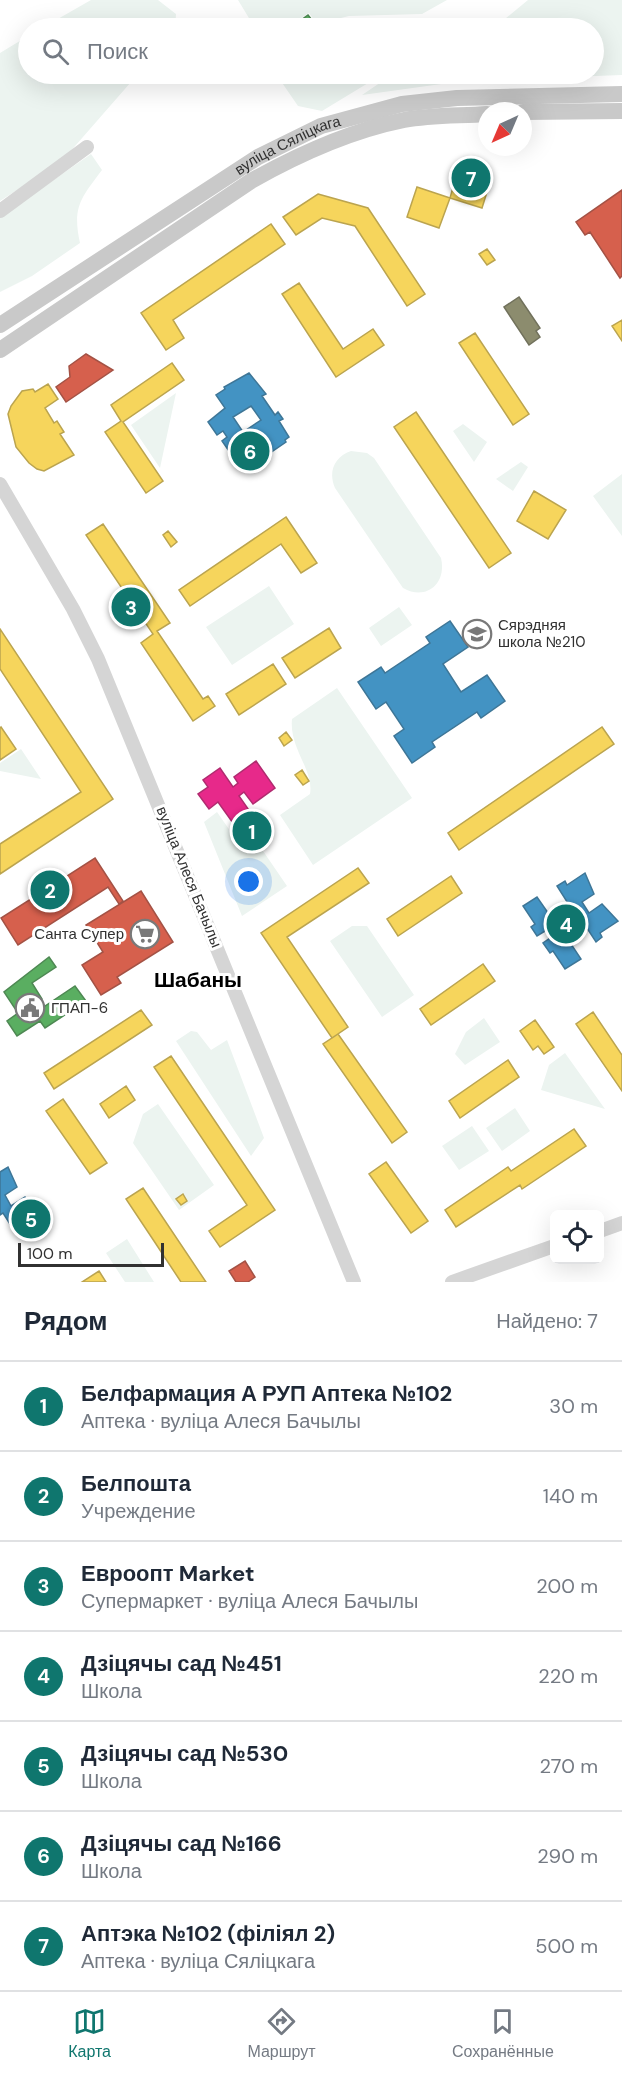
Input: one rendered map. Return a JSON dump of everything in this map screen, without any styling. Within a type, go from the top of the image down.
[{"type":"main road","name":"вуліца Сяліцкага","points":[[0,326],[258,157],[321,126],[402,104],[457,98],[622,94]]},
{"type":"main road","points":[[532,112],[622,111]]},
{"type":"main road","name":"вуліца Сяліцкага","points":[[0,350],[251,181],[285,162],[371,128],[407,119],[478,115]]},
{"type":"street","points":[[0,211],[87,147]]},
{"type":"street","name":"вуліца Алеся Бачылы","points":[[0,484],[73,609],[98,658],[354,1282]]},
{"type":"street","points":[[604,1230],[622,1223]]},
{"type":"street","points":[[452,1282],[550,1248]]},
{"type":"shaded area","points":[[91,0],[158,0],[176,14],[176,18],[60,18]]},
{"type":"shaded area","points":[[238,0],[447,0],[422,14],[313,18],[309,13],[301,18],[249,18]]},
{"type":"shaded area","points":[[528,0],[622,0],[622,75],[604,76],[604,18],[506,18]]},
{"type":"shaded area","points":[[18,42],[18,84],[129,84],[62,161],[0,201],[0,53]]},
{"type":"shaded area","points":[[283,84],[367,84],[322,111],[298,106]]},
{"type":"shaded area","points":[[378,84],[441,84],[362,95]]},
{"type":"shaded area","points":[[91,154],[102,170],[80,204],[77,220],[80,243],[32,276],[0,292],[0,217]]},
{"type":"shaded area","points":[[176,393],[160,468],[131,425]]},
{"type":"shaded area","points":[[463,424],[487,442],[474,462],[453,431]]},
{"type":"shaded area","points":[[351,451],[367,453],[374,458],[441,558],[441,575],[433,588],[427,591],[411,592],[403,588],[335,488],[332,476],[334,466],[340,457]]},
{"type":"shaded area","points":[[521,462],[528,467],[513,491],[496,479]]},
{"type":"shaded area","points":[[622,474],[622,536],[593,496]]},
{"type":"shaded area","points":[[269,586],[294,624],[232,665],[206,627]]},
{"type":"shaded area","points":[[399,607],[412,625],[381,646],[369,628]]},
{"type":"shaded area","points":[[337,688],[412,798],[313,865],[280,815],[310,794],[308,776],[294,740],[292,719]]},
{"type":"shaded area","points":[[21,749],[41,779],[0,771],[0,763]]},
{"type":"shaded area","points":[[217,812],[240,845],[261,848],[287,886],[242,916],[204,822]]},
{"type":"shaded area","points":[[352,926],[367,926],[414,995],[382,1017],[330,941]]},
{"type":"shaded area","points":[[484,1018],[500,1042],[465,1065],[455,1054],[466,1032]]},
{"type":"shaded area","points":[[191,1031],[197,1032],[211,1050],[227,1040],[264,1138],[251,1156],[176,1041]]},
{"type":"shaded area","points":[[565,1053],[605,1109],[541,1090],[549,1065]]},
{"type":"shaded area","points":[[158,1104],[214,1185],[179,1210],[133,1143],[143,1114]]},
{"type":"shaded area","points":[[515,1108],[530,1131],[502,1151],[486,1128]]},
{"type":"shaded area","points":[[472,1126],[489,1151],[459,1170],[442,1146]]},
{"type":"shaded area","points":[[127,1239],[154,1282],[125,1282],[106,1253]]},
{"type":"building: Жильё","points":[[459,166],[492,176],[482,208],[450,198]]},
{"type":"building: Жильё","points":[[417,187],[450,198],[439,228],[407,217]]},
{"type":"building: Жильё","points":[[318,194],[368,208],[425,294],[407,306],[355,226],[322,218],[296,235],[283,217]]},
{"type":"building: Жильё","points":[[271,224],[285,244],[173,320],[184,338],[166,350],[141,313]]},
{"type":"building: Жильё","points":[[487,249],[495,260],[487,265],[479,254]]},
{"type":"building: Жильё","points":[[299,283],[343,349],[373,329],[384,345],[336,377],[282,294]]},
{"type":"building: Жильё","points":[[622,320],[622,341],[612,326]]},
{"type":"building: Жильё","points":[[475,333],[529,414],[513,425],[459,343]]},
{"type":"building: Жильё","points":[[172,363],[184,380],[123,422],[163,481],[146,493],[105,432],[121,421],[111,405]]},
{"type":"building: Жильё","points":[[48,384],[58,399],[45,408],[54,423],[57,421],[64,432],[60,434],[74,455],[44,471],[29,463],[16,447],[8,414],[22,391],[33,389],[35,392]]},
{"type":"building: Жильё","points":[[416,412],[511,553],[489,568],[394,427]]},
{"type":"building: Жильё","points":[[534,491],[566,510],[548,539],[517,521]]},
{"type":"building: Жильё","points":[[286,517],[317,563],[301,573],[281,544],[190,606],[179,590]]},
{"type":"building: Жильё","points":[[103,524],[170,623],[157,631],[203,699],[208,696],[215,706],[193,721],[141,643],[153,634],[86,535]]},
{"type":"building: Жильё","points":[[168,531],[177,542],[171,547],[163,535]]},
{"type":"building: Жильё","points":[[329,628],[341,648],[295,678],[282,658]]},
{"type":"building: Жильё","points":[[0,629],[113,799],[0,874],[0,844],[81,792],[0,669]]},
{"type":"building: Жильё","points":[[273,664],[286,684],[239,715],[226,694]]},
{"type":"building: Жильё","points":[[602,727],[614,744],[459,850],[448,833]]},
{"type":"building: Жильё","points":[[0,728],[16,749],[0,760]]},
{"type":"building: Жильё","points":[[286,732],[292,740],[284,746],[279,738]]},
{"type":"building: Жильё","points":[[302,770],[309,781],[303,785],[295,775]]},
{"type":"building: Жильё","points":[[358,868],[369,883],[287,937],[348,1027],[332,1038],[261,933]]},
{"type":"building: Жильё","points":[[451,876],[462,893],[398,936],[387,919]]},
{"type":"building: Жильё","points":[[483,964],[495,981],[431,1025],[420,1009]]},
{"type":"building: Жильё","points":[[141,1010],[152,1025],[54,1089],[44,1073]]},
{"type":"building: Жильё","points":[[593,1012],[622,1055],[622,1091],[576,1024]]},
{"type":"building: Жильё","points":[[535,1020],[554,1047],[544,1054],[538,1046],[533,1050],[520,1031]]},
{"type":"building: Жильё","points":[[338,1034],[407,1132],[392,1143],[323,1044]]},
{"type":"building: Жильё","points":[[171,1056],[275,1210],[220,1247],[209,1231],[247,1205],[154,1067]]},
{"type":"building: Жильё","points":[[508,1060],[519,1077],[460,1118],[449,1101]]},
{"type":"building: Жильё","points":[[126,1086],[135,1100],[109,1118],[100,1104]]},
{"type":"building: Жильё","points":[[63,1099],[107,1163],[90,1174],[46,1111]]},
{"type":"building: Жильё","points":[[574,1129],[586,1146],[522,1189],[520,1185],[456,1227],[445,1210],[508,1167],[511,1171]]},
{"type":"building: Жильё","points":[[386,1162],[428,1221],[411,1233],[369,1174]]},
{"type":"building: Жильё","points":[[143,1188],[206,1282],[181,1282],[126,1199]]},
{"type":"building: Жильё","points":[[183,1194],[187,1201],[181,1205],[176,1199]]},
{"type":"building: Жильё","points":[[99,1271],[106,1282],[82,1282]]},
{"type":"building: Торговля","points":[[622,190],[622,276],[620,278],[590,232],[585,235],[576,222]]},
{"type":"building: Торговля","points":[[86,354],[113,370],[66,402],[56,387],[70,377],[69,366]]},
{"type":"building: Торговля","points":[[95,858],[123,901],[119,904],[108,887],[18,945],[1,918],[42,892],[38,887],[44,883],[47,889]]},
{"type":"building: Торговля","points":[[141,891],[173,942],[117,977],[121,983],[101,995],[82,965],[103,952],[86,925]]},
{"type":"building: Торговля","points":[[245,1261],[255,1277],[248,1282],[236,1282],[229,1271]]},
{"type":"building: Школы","points":[[249,373],[266,394],[262,396],[275,415],[278,412],[283,419],[279,421],[289,437],[285,440],[286,442],[267,455],[265,453],[258,458],[249,445],[231,454],[222,441],[227,437],[223,431],[217,435],[208,422],[225,408],[216,395],[225,389],[224,387]],"holes":[[[251,406],[261,420],[243,432],[233,417]]]},
{"type":"building: Школы","points":[[450,621],[468,647],[443,664],[461,692],[487,675],[505,701],[481,718],[477,712],[432,742],[435,747],[412,763],[394,736],[404,729],[386,702],[376,709],[358,682],[381,667],[385,673],[430,643],[426,637]]},
{"type":"building: Школы","points":[[585,873],[594,894],[582,902],[589,913],[602,904],[618,921],[600,933],[602,937],[596,942],[581,919],[563,932],[581,959],[565,969],[553,951],[550,953],[543,943],[550,938],[545,931],[537,936],[531,927],[535,924],[523,906],[537,897],[553,920],[571,908],[557,886],[565,881],[567,885]]},
{"type":"building: Школы","points":[[8,1167],[17,1187],[5,1195],[11,1206],[25,1197],[40,1216],[21,1227],[24,1231],[17,1235],[3,1213],[0,1215],[0,1172]]},
{"type":"building: Медицина","points":[[256,761],[275,788],[253,804],[244,792],[239,796],[265,833],[248,844],[218,802],[209,809],[198,794],[208,787],[203,780],[220,768],[233,787],[238,783],[234,777]]},
{"type":"building: Учреждения","points":[[49,957],[56,967],[32,983],[42,999],[37,1002],[42,1008],[75,986],[86,1001],[45,1028],[40,1021],[17,1036],[7,1021],[18,1013],[4,992]]},
{"type":"building: Промзона","points":[[519,297],[540,328],[536,331],[540,337],[529,345],[504,307]]},
{"type":"place","name":"Аптэка №102 (філіял 2)","points":[[471,178]]},
{"type":"place","name":"Дзіцячы сад №166","points":[[250,451]]},
{"type":"place","name":"Евроопт Market","points":[[131,607]]},
{"type":"place","name":"Сярэдняя школа №210","points":[[477,634]]},
{"type":"place","name":"Белфармация А РУП Аптека №102","points":[[252,831]]},
{"type":"place","name":"Белпошта","points":[[50,890]]},
{"type":"place","name":"Дзіцячы сад №451","points":[[566,924]]},
{"type":"place","name":"Санта Супер","points":[[145,934]]},
{"type":"place","name":"ГПАП-6","points":[[30,1008]]},
{"type":"place","name":"Дзіцячы сад №530","points":[[31,1219]]},
{"type":"district","name":"Шабаны","points":[[198,980]]}]
